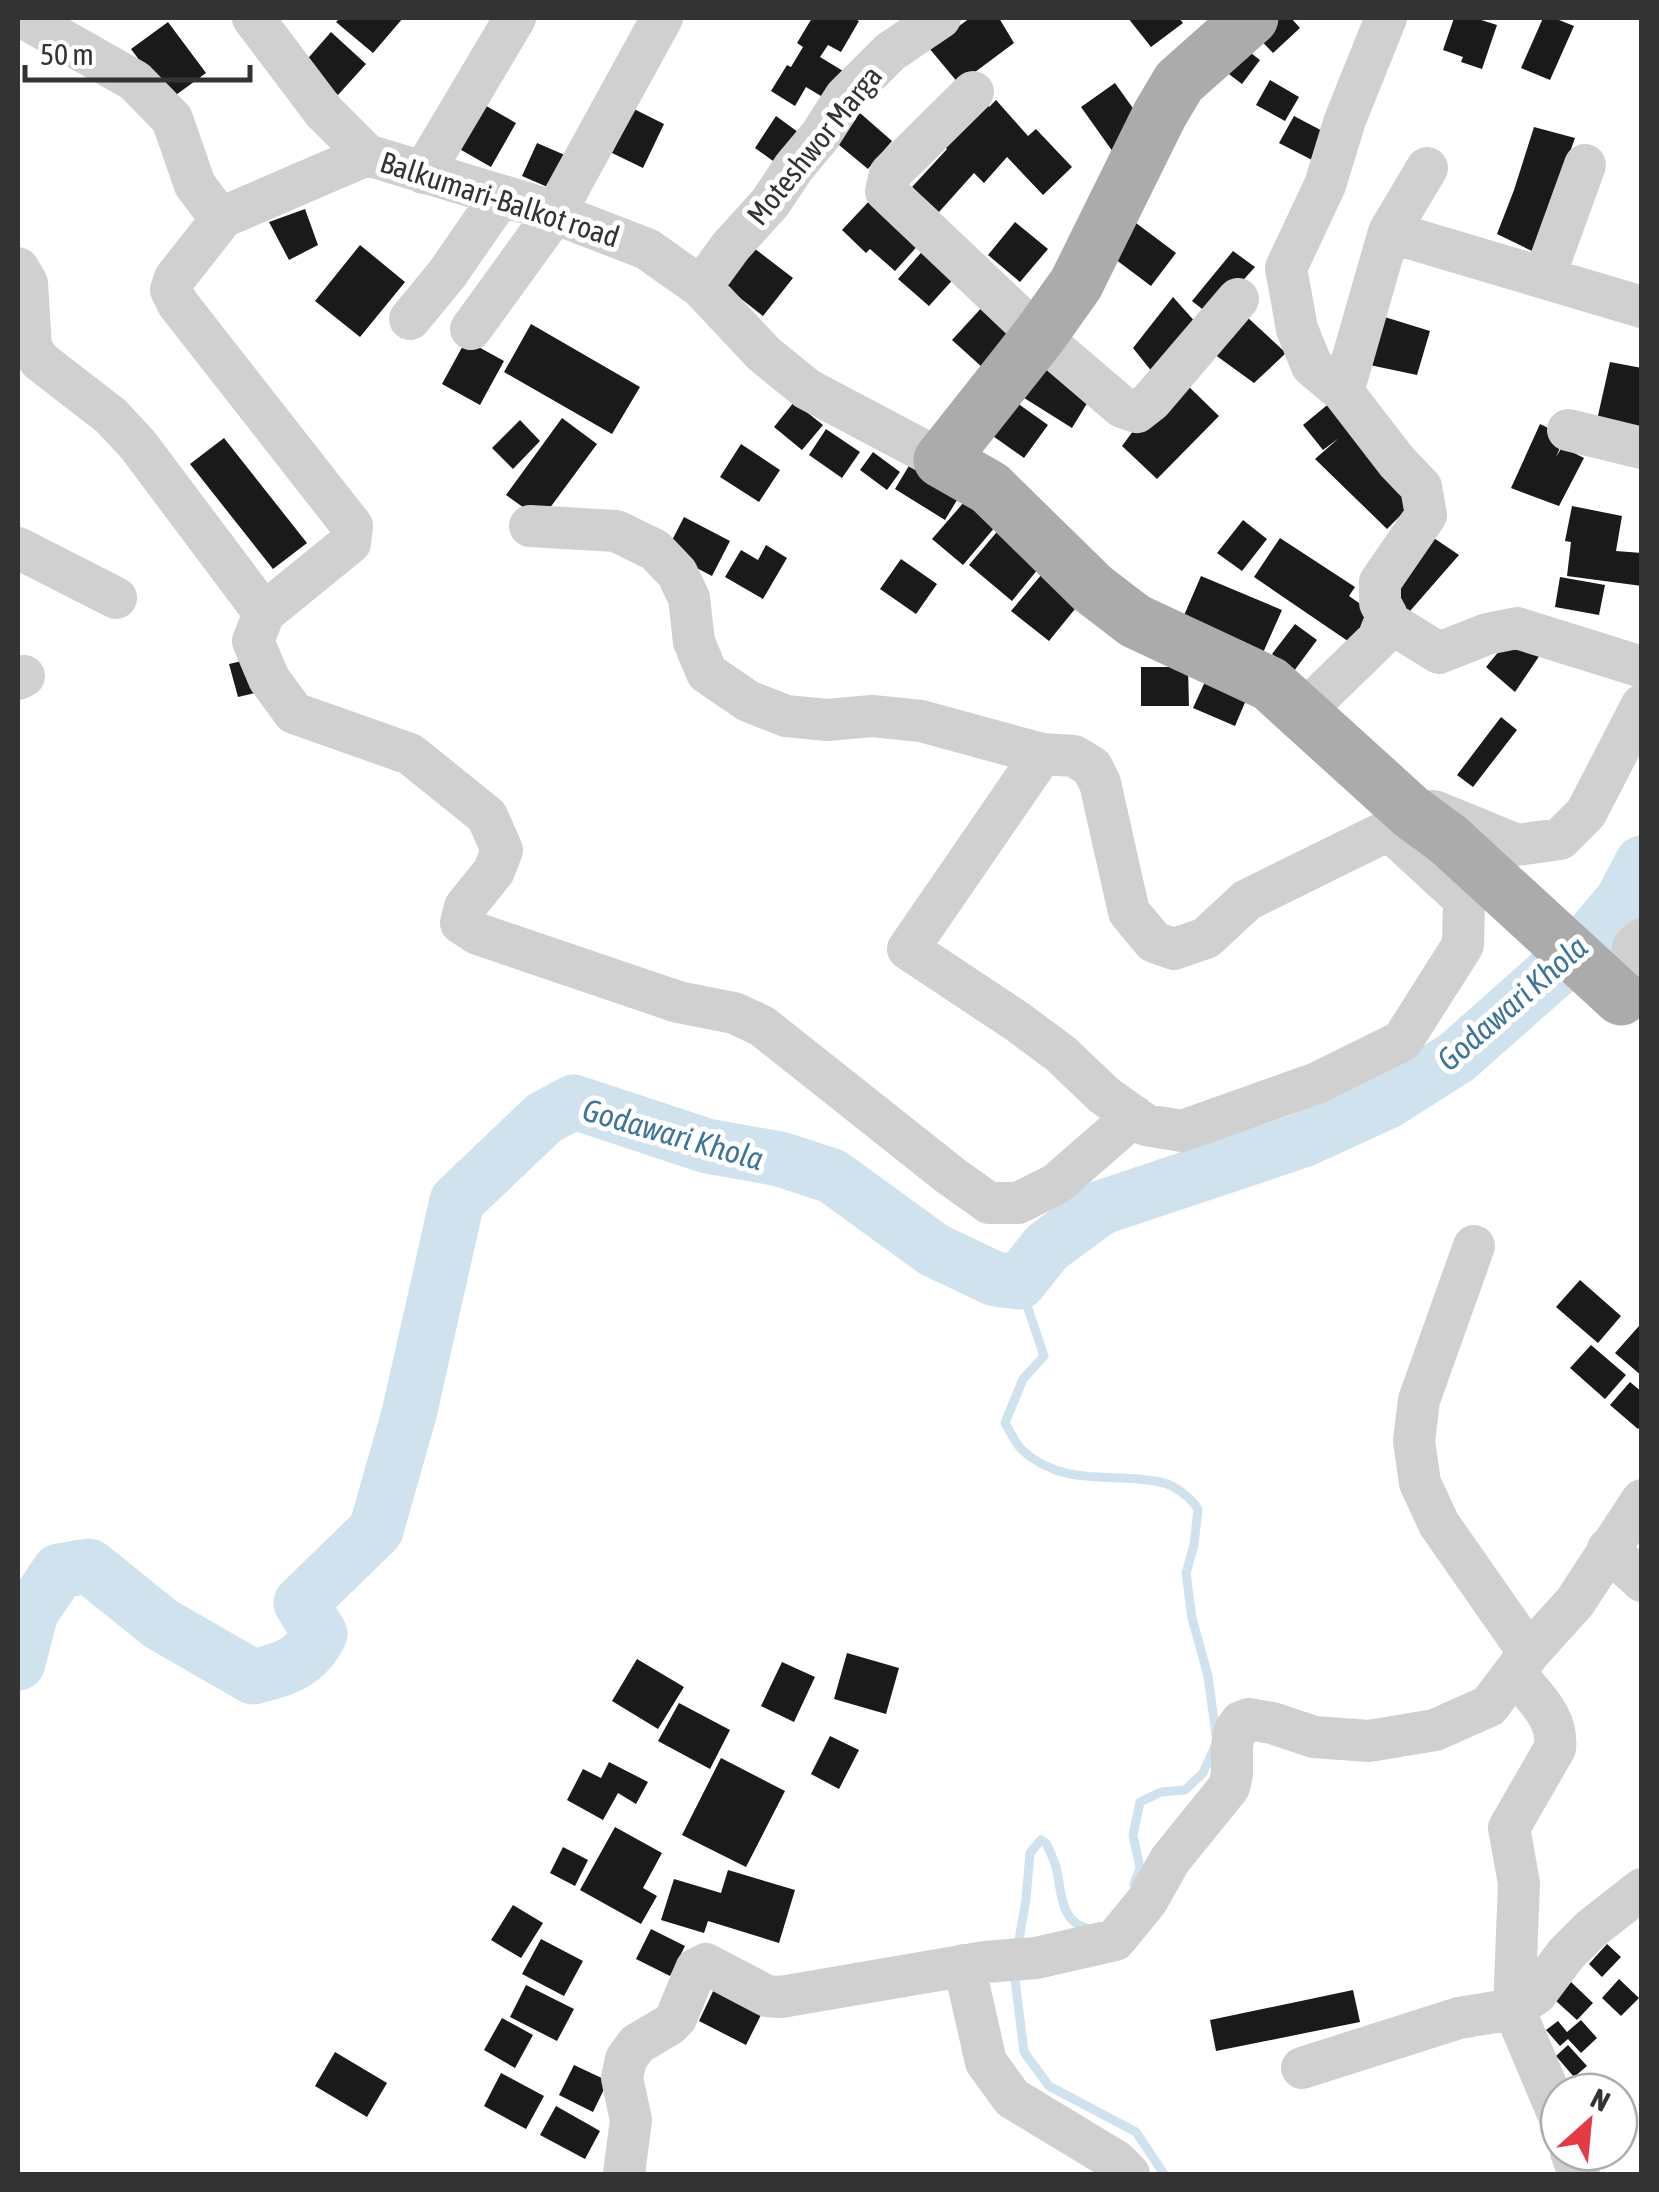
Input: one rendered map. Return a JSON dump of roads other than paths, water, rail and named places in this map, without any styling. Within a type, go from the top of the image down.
[{"type":"main road","points":[[941,460],[1076,284],[1179,82],[1250,18]]},
{"type":"main road","name":"Balkumari-Balkot road","points":[[941,460],[990,488],[1092,588],[1134,622],[1270,684],[1416,827]]},
{"type":"main road","points":[[1416,827],[1635,996]]},
{"type":"street","points":[[24,18],[136,81],[172,119],[195,184],[223,217]]},
{"type":"street","name":"Balkumari-Balkot road","points":[[254,18],[324,112],[367,156],[555,213],[646,248],[701,286],[764,354],[807,389],[941,460]]},
{"type":"street","points":[[423,173],[515,18]]},
{"type":"street","points":[[471,329],[555,213],[662,18]]},
{"type":"street","name":"Moteshwor Marga","points":[[701,286],[770,203],[845,97],[890,52],[940,18]]},
{"type":"street","points":[[1302,713],[1378,639],[1386,616],[1380,603],[1380,582],[1426,514],[1420,487],[1342,392],[1312,366],[1297,329],[1286,268],[1325,185],[1345,120],[1386,18]]},
{"type":"street","points":[[973,92],[890,174],[886,190],[1039,336],[1122,407],[1137,412],[1151,401],[1238,299]]},
{"type":"street","points":[[367,156],[223,217],[175,278],[171,290],[352,526],[350,543],[264,612],[253,640],[269,679],[294,713],[410,754],[487,816],[502,850],[494,871],[464,907],[461,924],[478,934],[678,1002],[734,1014],[762,1026],[989,1202],[1018,1203],[1056,1184],[1134,1116]]},
{"type":"street","points":[[1544,278],[1586,165]]},
{"type":"street","points":[[1342,392],[1390,232],[1427,168]]},
{"type":"street","points":[[410,319],[448,274],[501,196]]},
{"type":"street","points":[[1390,232],[1642,306]]},
{"type":"street","points":[[18,268],[26,283],[32,348],[40,360],[111,416],[138,445],[264,612]]},
{"type":"street","points":[[1568,430],[1642,448]]},
{"type":"street","points":[[530,526],[616,531],[655,550],[676,573],[689,598],[694,642],[707,673],[748,701],[786,716],[827,720],[872,716],[921,721],[1042,754],[1074,756],[1092,766],[1100,783],[1129,912],[1154,942],[1174,950],[1206,938],[1247,900],[1416,827],[1434,811],[1517,845],[1560,839],[1586,813],[1642,705]]},
{"type":"street","points":[[18,548],[116,598]]},
{"type":"street","points":[[1397,627],[1439,653],[1476,638],[1518,628],[1642,667]]},
{"type":"street","points":[[1042,754],[908,949],[1018,1022],[1146,1125],[1182,1131],[1317,1083],[1402,1041],[1463,945],[1464,899],[1416,827]]},
{"type":"street","points":[[1464,899],[1517,845]]},
{"type":"street","points":[[1635,996],[1633,947],[1642,939]]},
{"type":"street","points":[[1474,1246],[1419,1400],[1414,1441],[1420,1483],[1439,1524],[1522,1663],[1556,1734],[1554,1748],[1508,1828],[1519,1883],[1514,2009],[1540,2072]]},
{"type":"street","points":[[624,2174],[631,2120],[622,2078],[626,2059],[638,2044],[676,2018],[700,1966],[706,1964],[768,1996],[781,1996],[975,1964],[1036,1958],[1115,1940],[1147,1901],[1170,1860],[1229,1786],[1232,1746],[1241,1722],[1250,1719],[1314,1736],[1369,1741],[1435,1730],[1489,1706],[1575,1602],[1642,1500]]},
{"type":"street","points":[[1608,1549],[1642,1581]]},
{"type":"street","points":[[1302,2068],[1459,2018],[1514,2009],[1536,1994],[1566,1954],[1591,1930],[1642,1889]]},
{"type":"street","points":[[975,1964],[986,2062],[1012,2098],[1116,2161],[1130,2174]]},
{"type":"waterway","name":"Godawari Khola","points":[[18,1663],[31,1612],[59,1571],[89,1566],[161,1624],[253,1677],[284,1668],[308,1652],[320,1634],[301,1603],[376,1530],[409,1414],[457,1201],[544,1118],[574,1102],[707,1146],[780,1159],[832,1176],[934,1250],[995,1279],[1019,1282],[1047,1247],[1100,1208],[1303,1140],[1386,1102],[1457,1057],[1589,940],[1622,901],[1642,863]]},
{"type":"waterway","points":[[1019,1282],[1044,1356],[1023,1379],[1005,1423],[1019,1447],[1055,1470],[1166,1484],[1182,1492],[1198,1509],[1186,1573],[1192,1618],[1208,1676],[1217,1742],[1203,1773],[1185,1790],[1161,1792],[1140,1802],[1133,1835],[1140,1868],[1134,1884]]},
{"type":"waterway","points":[[1018,1946],[1030,1853],[1041,1840],[1054,1861],[1067,1913],[1089,1929]]},
{"type":"waterway","points":[[1014,1971],[1024,2052],[1049,2086],[1136,2132],[1164,2174]]}]
